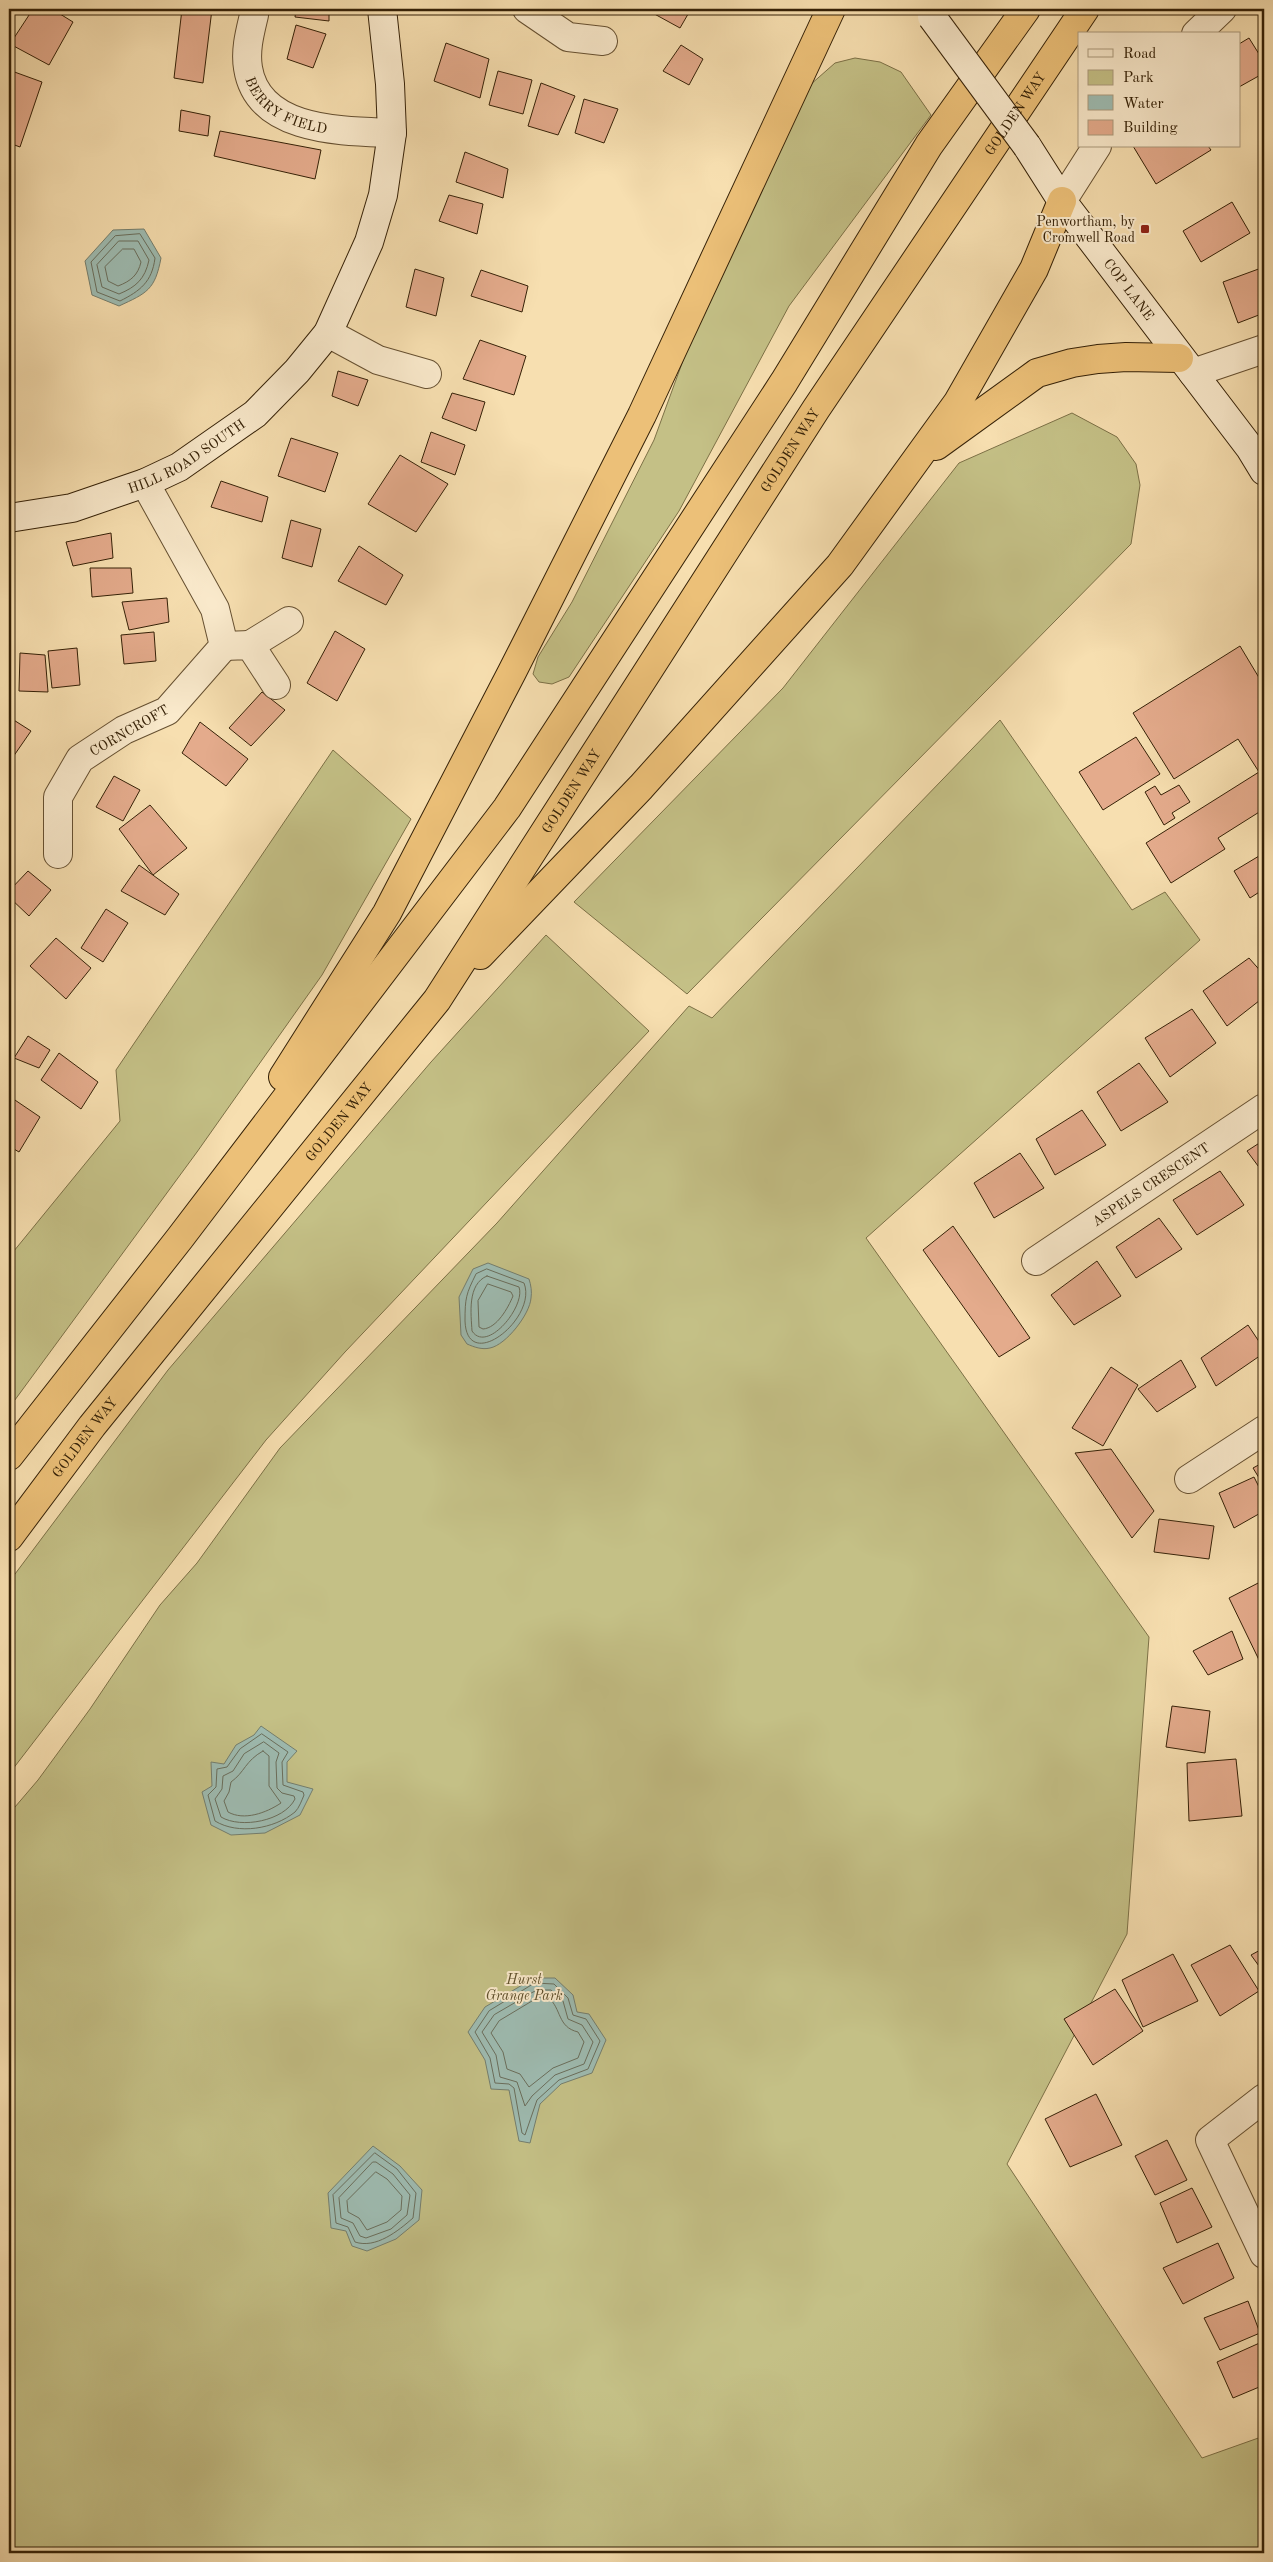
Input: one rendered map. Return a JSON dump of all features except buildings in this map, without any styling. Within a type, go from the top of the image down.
[{"type":"highway","points":[[180,1238],[386,913],[642,415],[832,9]]},
{"type":"highway","points":[[9,1456],[180,1238],[507,808],[784,382],[929,145],[1026,9]]},
{"type":"highway","name":"GOLDEN WAY","points":[[9,1536],[92,1426],[437,1000],[816,410],[1085,9]]},
{"type":"highway","points":[[437,1000],[641,787],[840,565],[958,402],[1034,269],[1062,201]]},
{"type":"highway","points":[[914,463],[991,404],[1038,373],[1072,363],[1126,357],[1186,365]]},
{"type":"street","name":"HILL ROAD SOUTH","points":[[9,518],[72,508],[146,483],[178,467],[255,414],[298,370],[328,334],[369,242],[382,194],[392,133],[390,84],[382,9]]},
{"type":"street","points":[[526,9],[568,37],[603,42]]},
{"type":"street","points":[[1198,32],[1222,9]]},
{"type":"street","name":"COP LANE","points":[[929,13],[1027,146],[1062,201],[1264,471]]},
{"type":"street","name":"BERRY FIELD","points":[[254,15],[248,43],[247,66],[251,83],[268,105],[286,117],[319,128],[392,133]]},
{"type":"street","points":[[1062,201],[1096,148]]},
{"type":"street","points":[[328,334],[378,360],[427,374]]},
{"type":"street","points":[[1186,365],[1264,349]]},
{"type":"street","points":[[146,483],[237,646],[276,685]]},
{"type":"street","name":"CORNCROFT","points":[[58,854],[58,797],[80,759],[124,730],[167,711],[237,646],[289,622]]},
{"type":"street","name":"ASPELS CRESCENT","points":[[1036,1261],[1264,1108]]},
{"type":"street","points":[[1189,1479],[1264,1430]]},
{"type":"street","points":[[1264,2098],[1210,2140],[1264,2254]]},
{"type":"green space","points":[[855,58],[880,62],[901,72],[931,115],[789,306],[679,511],[569,677],[552,684],[539,682],[533,674],[538,657],[572,602],[654,440],[692,336],[810,85],[835,63]]},
{"type":"green space","points":[[1072,413],[1117,437],[1136,464],[1140,485],[1131,544],[687,994],[574,902],[783,688],[959,463]]},
{"type":"green space","name":"Hurst Grange Park","points":[[1000,720],[1132,910],[1165,892],[1200,940],[866,1238],[1149,1637],[1127,1934],[1007,2164],[1202,2458],[1264,2436],[1264,2553],[9,2553],[9,1814],[38,1780],[90,1709],[160,1605],[197,1563],[280,1448],[497,1223],[689,1006],[712,1018]]},
{"type":"green space","points":[[333,750],[411,819],[322,975],[197,1152],[9,1408],[9,1257],[120,1121],[116,1070]]},
{"type":"green space","points":[[546,935],[649,1031],[345,1352],[266,1440],[9,1774],[9,1582],[168,1370],[431,1062]]},
{"type":"water","points":[[144,229],[161,258],[159,269],[152,284],[137,298],[119,306],[92,295],[85,261],[113,230]]},
{"type":"water","points":[[488,1263],[529,1279],[531,1296],[530,1305],[522,1320],[510,1335],[496,1346],[484,1349],[467,1344],[461,1335],[459,1297],[473,1269]]},
{"type":"water","points":[[261,1726],[297,1751],[287,1762],[287,1782],[313,1789],[300,1815],[265,1833],[231,1835],[211,1825],[202,1792],[212,1786],[211,1762],[224,1764],[236,1745],[254,1735]]},
{"type":"water","points":[[534,1978],[555,1978],[573,1995],[577,2012],[589,2014],[606,2040],[592,2073],[561,2084],[540,2104],[530,2143],[519,2141],[509,2090],[491,2089],[485,2060],[468,2032],[485,2007]]},
{"type":"water","points":[[373,2146],[400,2166],[422,2190],[419,2220],[396,2239],[367,2251],[352,2246],[346,2231],[331,2228],[328,2193]]},
{"type":"place","name":"Penwortham, by Cromwell Road","points":[[1145,229]]}]
